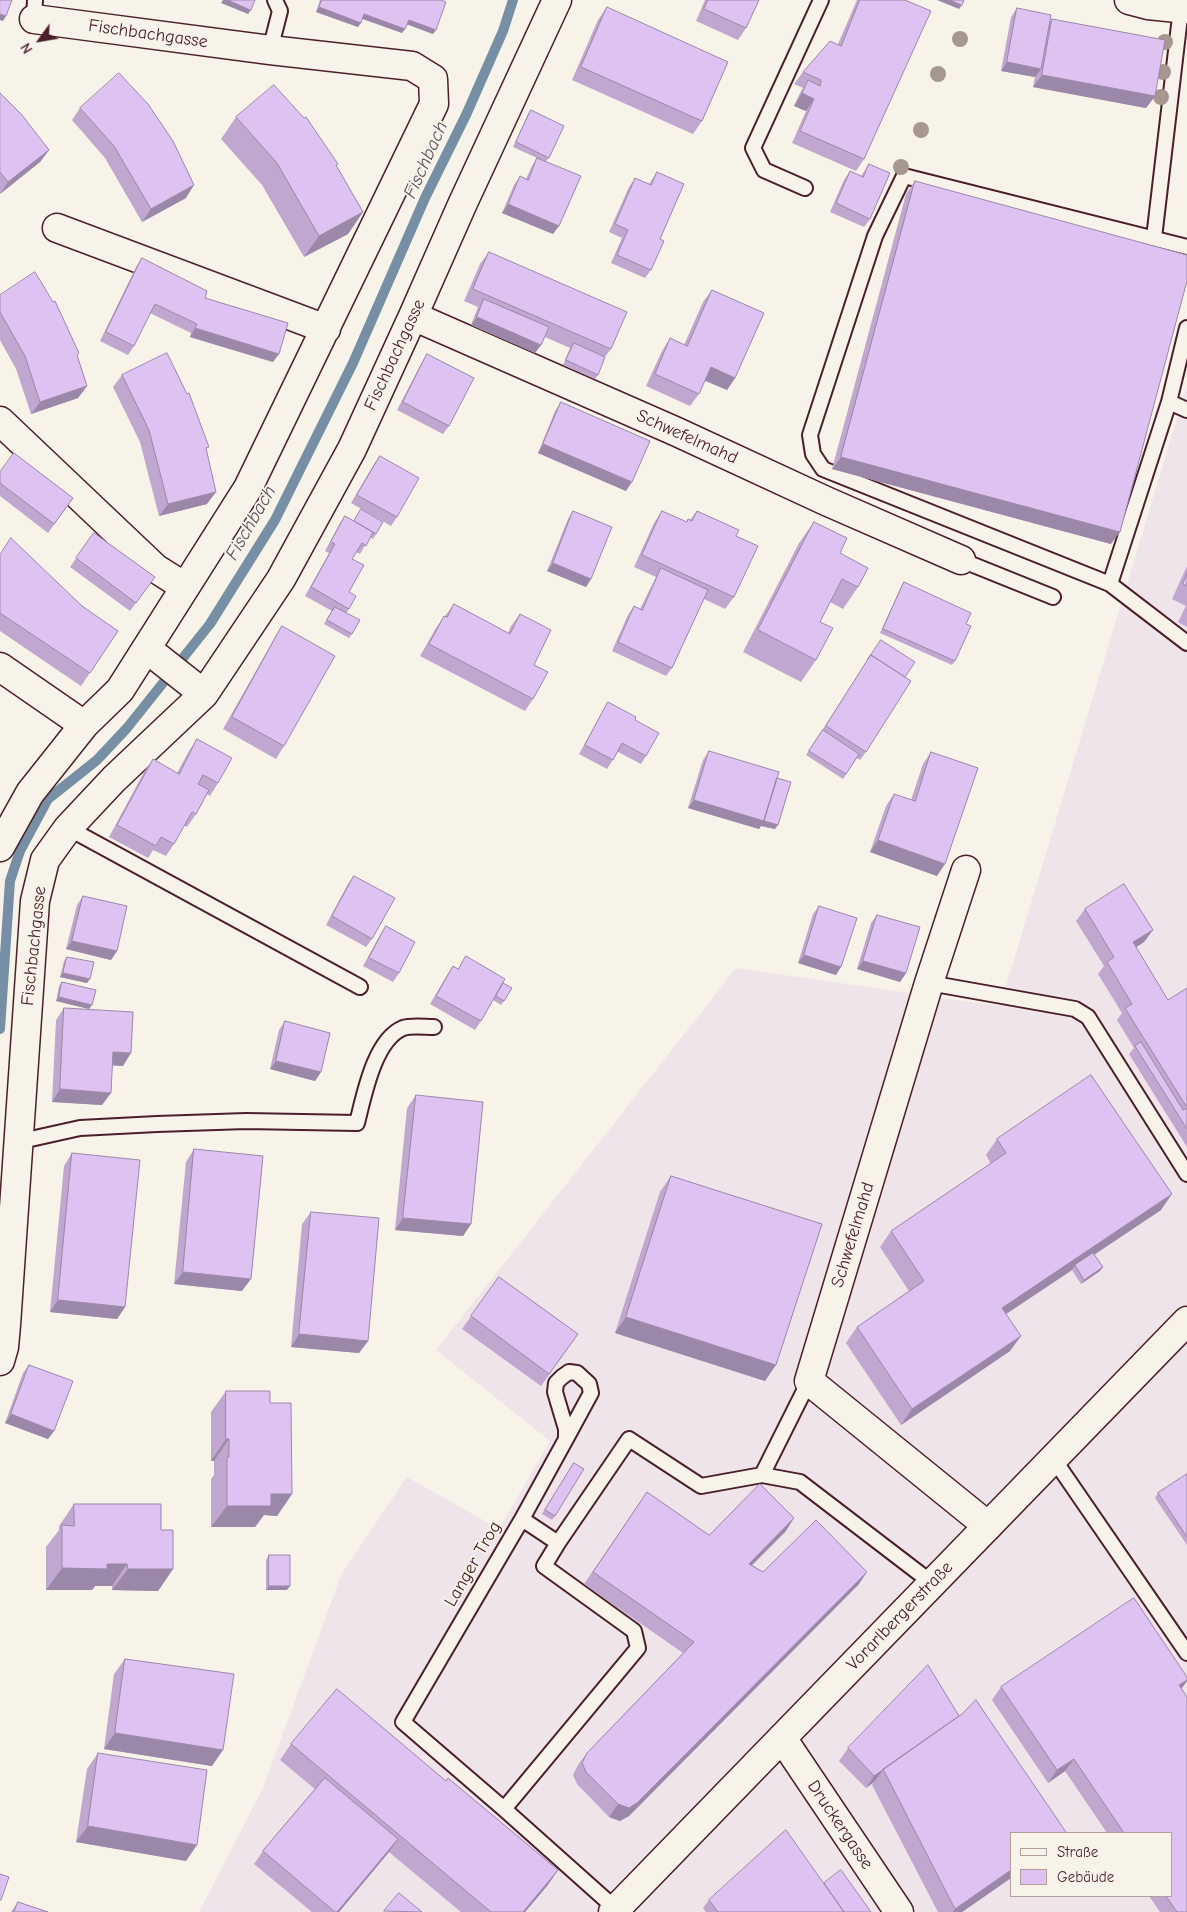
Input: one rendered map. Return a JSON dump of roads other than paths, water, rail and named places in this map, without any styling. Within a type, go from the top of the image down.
[{"type":"street","name":"Fischbachgasse","points":[[0,1361],[4,1346],[35,901],[45,860],[68,828],[198,690],[282,579],[352,449],[462,205],[558,0]]},
{"type":"street","points":[[1129,0],[1148,5],[1185,7]]},
{"type":"street","name":"Fischbachgasse","points":[[0,847],[30,792],[84,725],[155,655],[185,587],[248,488],[434,104],[433,80],[412,66],[270,50],[35,9]]},
{"type":"street","points":[[57,228],[326,329]]},
{"type":"street","name":"Schwefelmahd","points":[[413,316],[678,432],[826,502],[961,560]]},
{"type":"street","points":[[0,421],[155,568],[185,587]]},
{"type":"street","points":[[155,655],[198,690]]},
{"type":"street","points":[[0,667],[84,725]]},
{"type":"street","name":"Schwefelmahd","points":[[809,1381],[929,983],[966,870]]},
{"type":"street","name":"Vorarlbergerstraße","points":[[615,1910],[1187,1321]]},
{"type":"street","points":[[809,1381],[988,1526]]},
{"type":"street","name":"Druckergasse","points":[[782,1738],[900,1912]]},
{"type":"lane","points":[[270,50],[280,11],[275,0]]},
{"type":"lane","points":[[805,188],[764,170],[753,148],[821,0]]},
{"type":"lane","points":[[1154,238],[1185,7]]},
{"type":"lane","points":[[1187,247],[904,176],[874,236],[810,435],[813,454],[823,469],[1110,584],[1187,643]]},
{"type":"lane","points":[[1110,584],[1169,402],[1187,328]]},
{"type":"lane","points":[[1169,402],[1187,410]]},
{"type":"lane","points":[[961,560],[1053,597]]},
{"type":"lane","points":[[68,828],[360,987]]},
{"type":"lane","points":[[929,983],[1075,1008],[1088,1017],[1187,1174]]},
{"type":"lane","points":[[18,1142],[80,1128],[128,1125],[246,1122],[357,1123],[370,1074],[380,1051],[391,1036],[404,1028],[434,1027]]},
{"type":"lane","points":[[762,1475],[809,1381]]},
{"type":"lane","points":[[522,1519],[566,1439]]},
{"type":"lane","points":[[504,1809],[638,1648],[634,1631],[544,1566],[629,1439],[702,1486],[762,1475],[800,1482],[932,1583]]},
{"type":"lane","points":[[1053,1458],[1187,1653]]},
{"type":"lane","name":"Langer Trog","points":[[558,1543],[522,1519],[403,1722],[504,1809],[615,1910]]},
{"type":"waterway","name":"Fischbach","points":[[0,1029],[10,881],[20,851],[48,799],[97,760],[127,728],[210,624],[275,520],[353,363],[425,198],[466,115],[503,31],[513,0]]}]
